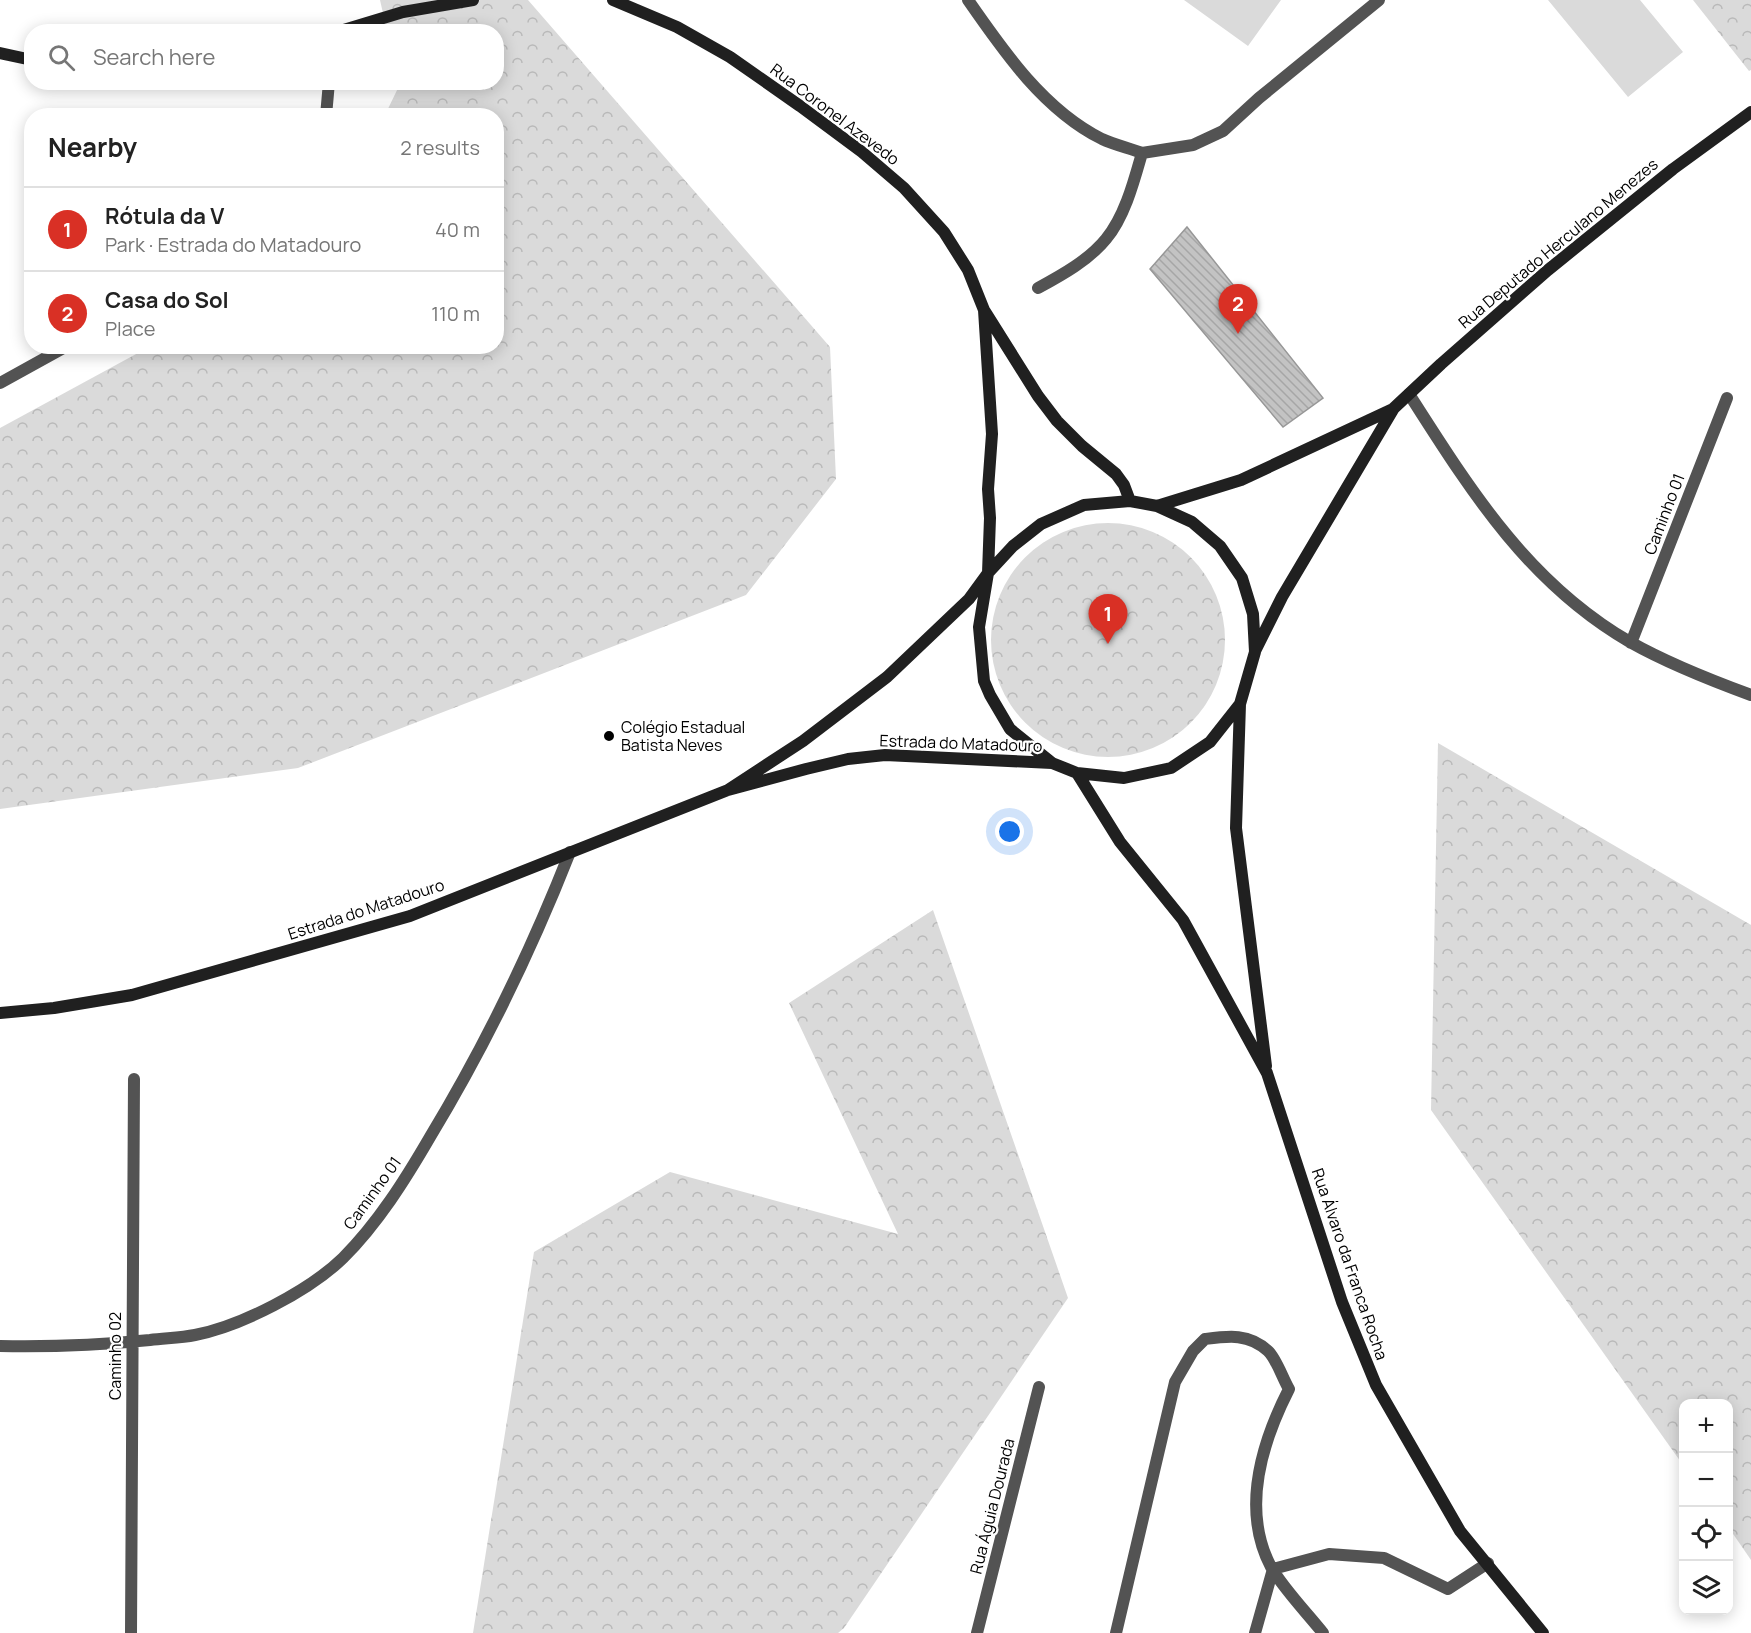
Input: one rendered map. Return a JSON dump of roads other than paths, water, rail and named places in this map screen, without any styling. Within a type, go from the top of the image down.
[{"type":"main road","points":[[363,24],[403,12],[472,0]]},
{"type":"main road","name":"Rua Coronel Azevedo","points":[[613,0],[676,27],[730,57],[800,105],[904,188],[944,232],[968,270],[984,310],[1021,370],[1057,421],[1082,446],[1116,474],[1124,485],[1130,501]]},
{"type":"main road","points":[[0,53],[24,58]]},
{"type":"main road","name":"Rua Deputado Herculano Menezes","points":[[1255,652],[1282,597],[1394,408],[1548,270],[1673,169],[1751,112]]},
{"type":"main road","name":"Rua Coronel Azevedo","points":[[984,310],[992,434],[988,489],[990,518],[988,573],[979,627],[984,681],[1010,729],[1052,763]]},
{"type":"main road","name":"Rua Deputado Herculano Menezes","points":[[1157,506],[1241,480],[1394,408]]},
{"type":"main road","name":"Estrada do Matadouro","points":[[728,790],[803,741],[887,677],[969,599],[988,573],[1013,546],[1041,524],[1084,505],[1130,501],[1157,506]]},
{"type":"main road","points":[[1052,763],[1077,773],[1124,778],[1170,768],[1210,742],[1240,704],[1255,652],[1253,614],[1242,578],[1220,546],[1191,522],[1157,506]]},
{"type":"main road","name":"Rua Álvaro da Franca Rocha","points":[[1240,704],[1236,828],[1267,1073]]},
{"type":"main road","name":"Estrada do Matadouro","points":[[0,1013],[54,1008],[132,995],[410,916],[728,790],[848,759],[885,755],[1052,763]]},
{"type":"main road","name":"Rua Álvaro da Franca Rocha","points":[[1077,773],[1120,842],[1183,920],[1267,1073],[1342,1302],[1376,1385],[1460,1532],[1488,1563],[1543,1633]]},
{"type":"street","points":[[968,0],[1025,76],[1051,101],[1076,122],[1103,139],[1142,153],[1193,145],[1223,131],[1259,98],[1379,0]]},
{"type":"street","points":[[327,108],[328,90]]},
{"type":"street","points":[[1038,288],[1075,266],[1107,238],[1132,189],[1142,153]]},
{"type":"street","points":[[0,383],[53,354]]},
{"type":"street","points":[[1409,394],[1480,502],[1524,556],[1559,590],[1589,615],[1631,643],[1692,673],[1751,695]]},
{"type":"street","name":"Caminho 01","points":[[1631,643],[1727,398]]},
{"type":"street","name":"Caminho 01","points":[[0,1346],[58,1347],[195,1335],[246,1318],[315,1281],[341,1260],[370,1229],[441,1120],[507,997],[540,928],[570,852]]},
{"type":"street","name":"Caminho 02","points":[[131,1633],[134,1079]]},
{"type":"street","points":[[1116,1633],[1175,1382],[1193,1351],[1205,1339],[1233,1335],[1252,1341],[1269,1352],[1288,1389],[1267,1437],[1260,1465],[1257,1489],[1259,1529],[1263,1550],[1273,1569],[1323,1633]]},
{"type":"street","name":"Rua Águia Dourada","points":[[977,1633],[1039,1387]]},
{"type":"street","points":[[1273,1569],[1329,1554],[1384,1558],[1448,1589],[1488,1563]]},
{"type":"street","points":[[1254,1633],[1273,1569]]},
{"type":"place","name":"Casa do Sol","points":[[1238,334]]},
{"type":"place","name":"Rótula da V","points":[[1108,644]]},
{"type":"place","name":"Colégio Estadual Batista Neves","points":[[609,736]]}]
